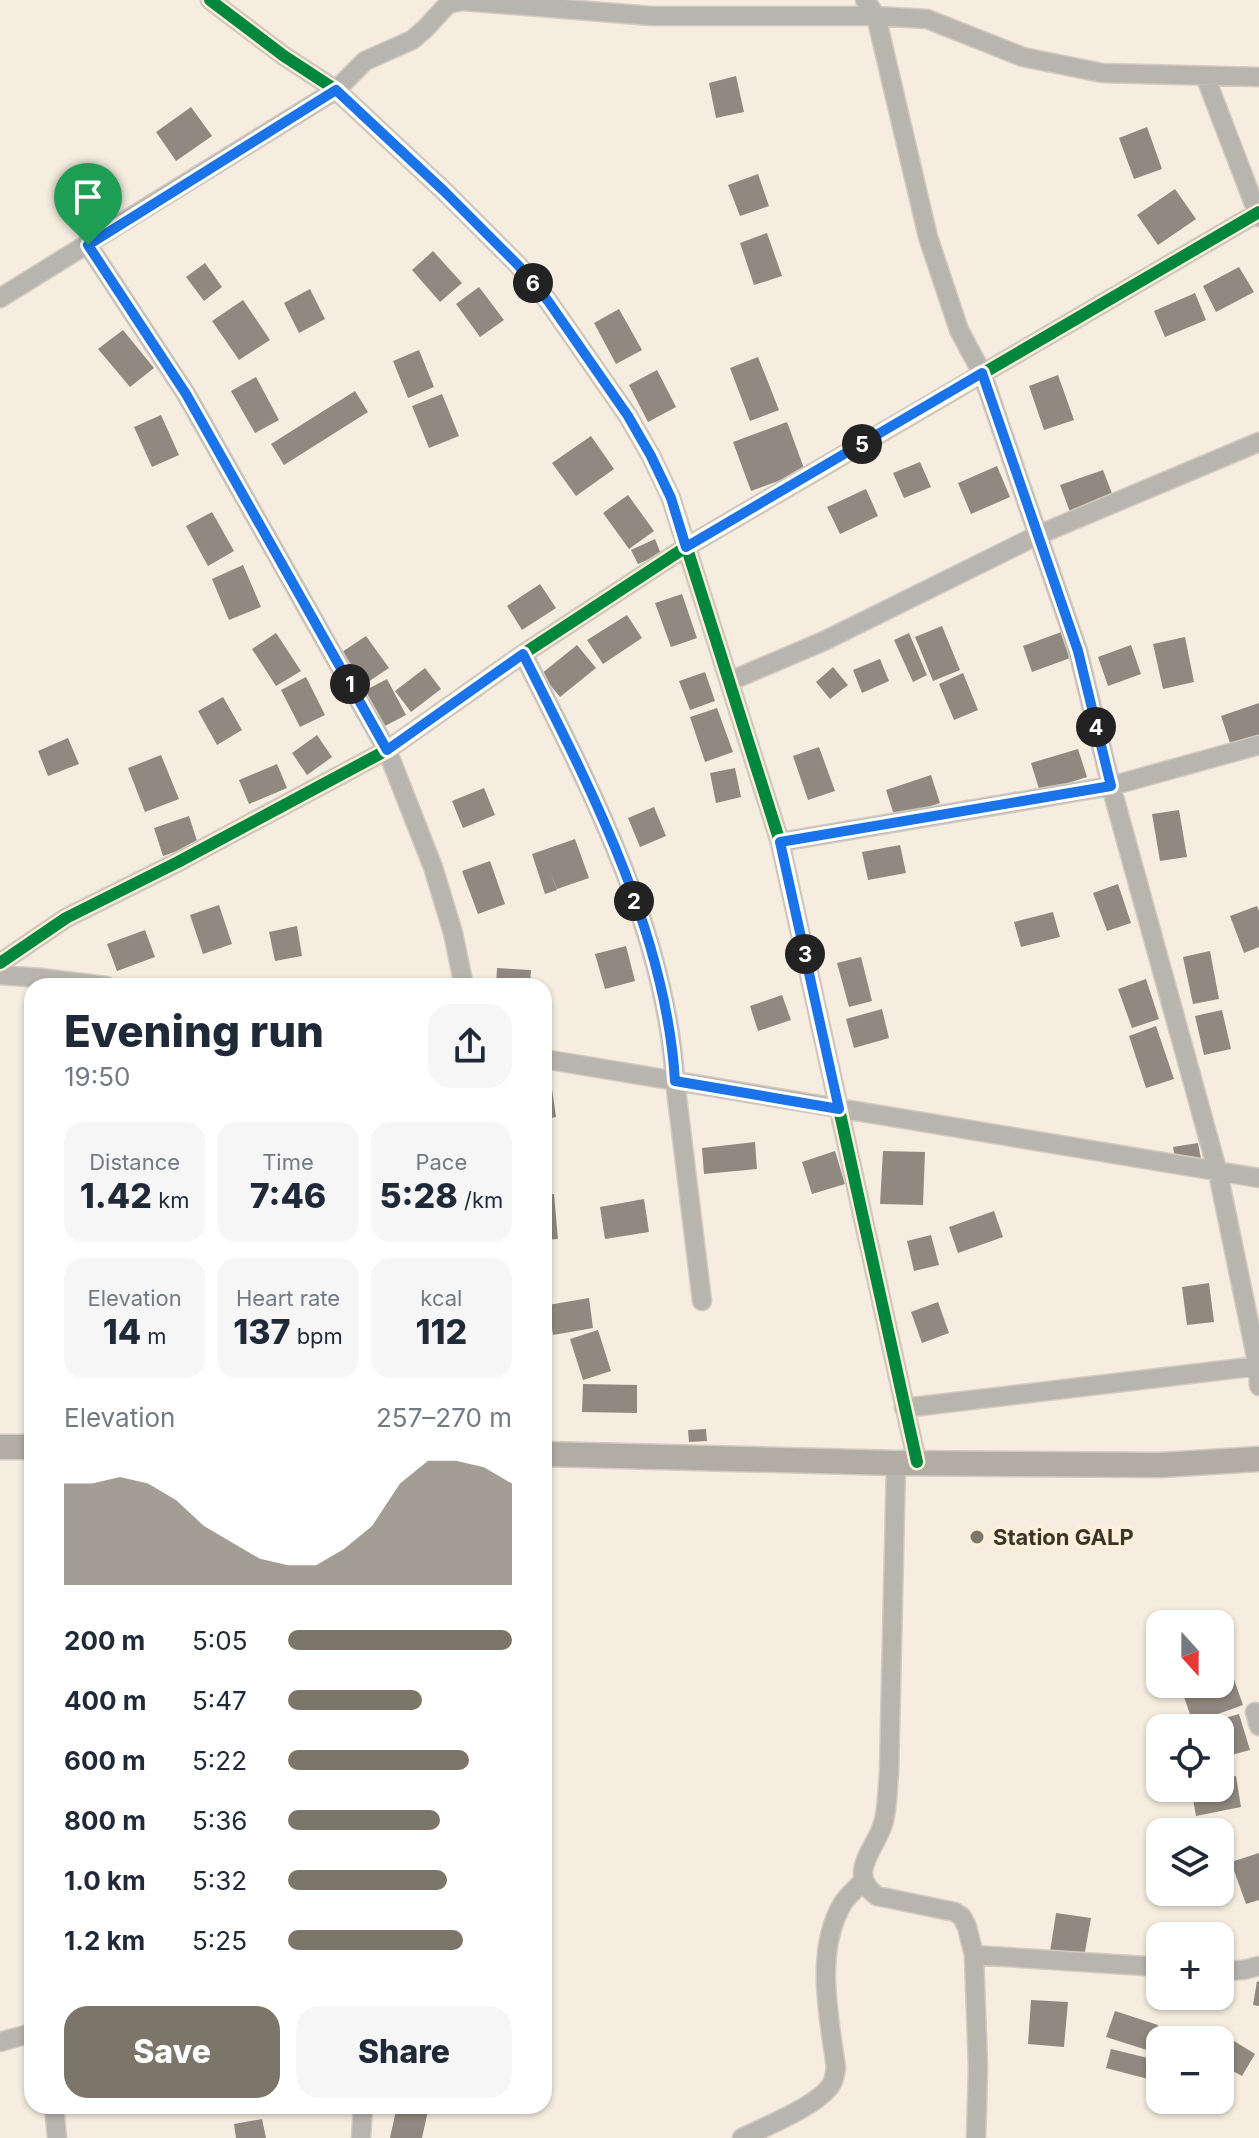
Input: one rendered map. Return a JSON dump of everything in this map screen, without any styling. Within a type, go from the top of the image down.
[{"type":"main road","points":[[0,1447],[24,1447]]},
{"type":"main road","points":[[552,1454],[906,1463],[1161,1465],[1259,1459]]},
{"type":"street","points":[[210,0],[284,56],[336,90],[518,265],[548,301],[628,416],[671,498],[780,842],[904,1408],[906,1463],[889,1774],[883,1823],[862,1868],[864,1880],[868,1890],[877,1896],[955,1912],[967,1927],[974,1955],[978,2068],[976,2138]]},
{"type":"street","points":[[865,0],[876,16],[928,237],[959,330],[982,373],[1078,651],[1111,786],[1218,1173],[1258,1366],[1259,1386]]},
{"type":"street","points":[[0,298],[336,90],[365,61],[412,40],[448,2],[652,16],[876,16],[927,19],[1023,57],[1102,73],[1259,77]]},
{"type":"street","points":[[0,963],[66,918],[387,750],[523,654],[686,547],[1258,214],[1205,76]]},
{"type":"street","points":[[88,245],[186,394],[387,750],[433,867],[453,933],[462,978]]},
{"type":"street","points":[[730,681],[824,641],[1038,535],[1259,442]]},
{"type":"street","points":[[523,654],[583,774],[617,855],[647,936],[665,1001],[673,1045],[702,1301]]},
{"type":"street","points":[[780,842],[1111,786],[1259,745]]},
{"type":"street","points":[[0,975],[41,978]]},
{"type":"street","points":[[552,1060],[1259,1178]]},
{"type":"street","points":[[904,1408],[1258,1366]]},
{"type":"street","points":[[742,2138],[823,2095],[833,2082],[836,2068],[826,1973],[828,1950],[834,1923],[844,1901],[864,1880]]},
{"type":"street","points":[[974,1955],[1146,1966]]},
{"type":"street","points":[[1234,1970],[1259,1966]]},
{"type":"street","points":[[0,2042],[24,2035]]},
{"type":"street","points":[[55,2114],[57,2138]]},
{"type":"street","points":[[361,2138],[362,2114]]},
{"type":"building","points":[[736,76],[744,112],[716,118],[709,83]]},
{"type":"building","points":[[191,107],[212,136],[176,161],[156,132]]},
{"type":"building","points":[[1147,127],[1162,169],[1134,179],[1119,138]]},
{"type":"building","points":[[758,174],[769,206],[740,216],[728,185]]},
{"type":"building","points":[[1175,189],[1196,219],[1158,245],[1137,215]]},
{"type":"building","points":[[767,233],[782,276],[754,285],[740,243]]},
{"type":"building","points":[[433,251],[462,283],[440,302],[412,270]]},
{"type":"building","points":[[205,263],[222,287],[204,301],[186,277]]},
{"type":"building","points":[[1239,267],[1254,292],[1216,312],[1203,286]]},
{"type":"building","points":[[479,287],[504,320],[480,337],[456,304]]},
{"type":"building","points":[[310,289],[325,319],[299,333],[284,303]]},
{"type":"building","points":[[1195,293],[1206,320],[1165,337],[1154,311]]},
{"type":"building","points":[[243,300],[270,340],[239,360],[212,321]]},
{"type":"building","points":[[619,309],[642,350],[616,364],[594,323]]},
{"type":"building","points":[[123,330],[154,368],[130,387],[98,349]]},
{"type":"building","points":[[419,350],[434,387],[408,398],[393,361]]},
{"type":"building","points":[[758,357],[779,410],[750,421],[730,368]]},
{"type":"building","points":[[657,370],[676,407],[648,422],[629,385]]},
{"type":"building","points":[[1058,375],[1074,420],[1044,430],[1029,386]]},
{"type":"building","points":[[256,377],[279,420],[255,433],[231,391]]},
{"type":"building","points":[[355,391],[368,412],[284,465],[271,444]]},
{"type":"building","points":[[442,394],[459,436],[429,448],[412,406]]},
{"type":"building","points":[[161,415],[179,455],[152,467],[134,427]]},
{"type":"building","points":[[787,422],[805,471],[751,491],[733,442]]},
{"type":"building","points":[[591,436],[614,469],[576,496],[552,463]]},
{"type":"building","points":[[920,462],[931,487],[904,498],[893,473]]},
{"type":"building","points":[[997,466],[1010,497],[971,514],[958,483]]},
{"type":"building","points":[[1103,470],[1113,496],[1070,512],[1060,485]]},
{"type":"building","points":[[866,489],[878,516],[840,534],[827,507]]},
{"type":"building","points":[[628,495],[654,531],[629,549],[603,513]]},
{"type":"building","points":[[212,512],[234,551],[208,566],[186,526]]},
{"type":"building","points":[[655,539],[661,554],[638,564],[631,550]]},
{"type":"building","points":[[243,565],[261,607],[229,620],[212,579]]},
{"type":"building","points":[[540,584],[556,608],[522,630],[507,606]]},
{"type":"building","points":[[682,594],[697,638],[671,647],[655,603]]},
{"type":"building","points":[[627,615],[642,638],[603,664],[587,640]]},
{"type":"building","points":[[942,626],[960,670],[933,681],[915,637]]},
{"type":"building","points":[[1064,631],[1073,657],[1032,672],[1023,646]]},
{"type":"building","points":[[276,633],[301,671],[276,686],[252,649]]},
{"type":"building","points":[[909,633],[927,675],[913,682],[894,640]]},
{"type":"building","points":[[366,636],[389,668],[365,684],[342,652]]},
{"type":"building","points":[[1185,637],[1194,682],[1163,689],[1153,644]]},
{"type":"building","points":[[577,645],[596,668],[560,697],[541,674]]},
{"type":"building","points":[[1131,645],[1141,674],[1108,686],[1098,657]]},
{"type":"building","points":[[880,659],[889,681],[862,693],[853,670]]},
{"type":"building","points":[[833,667],[848,685],[830,699],[816,682]]},
{"type":"building","points":[[425,668],[441,689],[411,712],[395,691]]},
{"type":"building","points":[[705,672],[715,701],[690,710],[679,681]]},
{"type":"building","points":[[963,673],[978,710],[954,720],[939,684]]},
{"type":"building","points":[[306,677],[325,715],[300,727],[281,690]]},
{"type":"building","points":[[387,679],[406,715],[381,728],[362,692]]},
{"type":"building","points":[[223,697],[242,730],[217,745],[198,711]]},
{"type":"building","points":[[1259,703],[1259,740],[1232,749],[1221,716]]},
{"type":"building","points":[[717,708],[733,752],[705,762],[690,717]]},
{"type":"building","points":[[317,735],[332,757],[307,775],[292,753]]},
{"type":"building","points":[[68,738],[79,764],[48,776],[38,751]]},
{"type":"building","points":[[819,747],[835,791],[808,800],[793,756]]},
{"type":"building","points":[[1078,749],[1087,777],[1040,792],[1031,763]]},
{"type":"building","points":[[161,755],[179,799],[145,812],[128,768]]},
{"type":"building","points":[[277,764],[287,788],[249,804],[239,780]]},
{"type":"building","points":[[735,768],[741,797],[716,803],[710,773]]},
{"type":"building","points":[[931,775],[940,803],[895,818],[886,790]]},
{"type":"building","points":[[484,788],[495,815],[463,828],[452,801]]},
{"type":"building","points":[[654,807],[666,836],[640,847],[628,818]]},
{"type":"building","points":[[1179,810],[1187,857],[1160,861],[1152,814]]},
{"type":"building","points":[[189,816],[198,844],[163,856],[154,828]]},
{"type":"building","points":[[575,839],[589,878],[557,889],[550,871],[557,890],[545,894],[532,854]]},
{"type":"building","points":[[900,845],[906,873],[868,880],[862,852]]},
{"type":"building","points":[[490,861],[505,904],[478,914],[462,871]]},
{"type":"building","points":[[1118,884],[1131,923],[1107,931],[1093,893]]},
{"type":"building","points":[[219,905],[232,944],[203,954],[190,915]]},
{"type":"building","points":[[1257,906],[1259,947],[1244,953],[1230,916]]},
{"type":"building","points":[[1053,912],[1060,937],[1021,947],[1014,922]]},
{"type":"building","points":[[297,926],[302,956],[275,961],[269,932]]},
{"type":"building","points":[[145,930],[155,957],[117,971],[107,944]]},
{"type":"building","points":[[626,946],[635,981],[605,989],[595,954]]},
{"type":"building","points":[[1210,951],[1219,999],[1193,1004],[1183,957]]},
{"type":"building","points":[[861,957],[872,1001],[849,1007],[837,963]]},
{"type":"building","points":[[497,968],[531,970],[530,978],[496,978]]},
{"type":"building","points":[[1146,979],[1159,1019],[1132,1028],[1118,989]]},
{"type":"building","points":[[782,995],[791,1020],[758,1031],[750,1006]]},
{"type":"building","points":[[882,1009],[889,1038],[854,1048],[846,1019]]},
{"type":"building","points":[[1222,1010],[1231,1049],[1204,1055],[1195,1016]]},
{"type":"building","points":[[1156,1026],[1174,1079],[1146,1088],[1129,1036]]},
{"type":"building","points":[[552,1089],[556,1117],[552,1118]]},
{"type":"building","points":[[755,1142],[757,1169],[704,1174],[702,1148]]},
{"type":"building","points":[[1198,1143],[1201,1159],[1176,1164],[1173,1147]]},
{"type":"building","points":[[835,1151],[845,1184],[812,1194],[802,1162]]},
{"type":"building","points":[[883,1151],[925,1152],[923,1205],[880,1204]]},
{"type":"building","points":[[552,1194],[558,1239],[552,1239]]},
{"type":"building","points":[[644,1199],[649,1232],[605,1239],[600,1207]]},
{"type":"building","points":[[994,1211],[1003,1237],[958,1253],[949,1227]]},
{"type":"building","points":[[931,1235],[939,1265],[914,1271],[907,1241]]},
{"type":"building","points":[[1209,1283],[1214,1322],[1187,1325],[1182,1287]]},
{"type":"building","points":[[589,1298],[593,1328],[553,1335],[552,1304]]},
{"type":"building","points":[[938,1302],[949,1333],[922,1343],[911,1312]]},
{"type":"building","points":[[598,1330],[611,1371],[583,1380],[570,1339]]},
{"type":"building","points":[[583,1384],[637,1385],[637,1413],[582,1412]]},
{"type":"building","points":[[706,1429],[707,1441],[689,1442],[688,1430]]},
{"type":"building","points":[[1234,1680],[1243,1705],[1218,1714],[1190,1714],[1184,1698],[1234,1698]]},
{"type":"building","points":[[1239,1714],[1250,1750],[1234,1754],[1234,1715]]},
{"type":"building","points":[[1234,1776],[1241,1807],[1196,1816],[1194,1802],[1234,1802]]},
{"type":"building","points":[[1259,1853],[1259,1900],[1246,1904],[1234,1870],[1234,1861]]},
{"type":"building","points":[[1056,1913],[1091,1918],[1084,1957],[1050,1952]]},
{"type":"building","points":[[1259,1982],[1259,2006],[1253,2005]]},
{"type":"building","points":[[1031,2000],[1068,2002],[1064,2047],[1028,2044]]},
{"type":"building","points":[[1115,2011],[1158,2025],[1146,2026],[1146,2050],[1106,2037]]},
{"type":"building","points":[[1234,2041],[1255,2054],[1242,2076],[1234,2072]]},
{"type":"building","points":[[1111,2049],[1146,2058],[1146,2078],[1106,2068]]},
{"type":"building","points":[[395,2114],[427,2114],[422,2138],[390,2138]]},
{"type":"building","points":[[262,2119],[266,2138],[236,2138],[234,2124]]},
{"type":"cycle path","points":[[210,0],[284,56],[336,90],[518,265],[548,301],[628,416],[651,456],[671,498],[780,842],[917,1462]]},
{"type":"cycle path","points":[[0,963],[66,918],[387,750],[523,654],[686,547],[1259,212]]},
{"type":"place","name":"Station GALP","points":[[977,1537]]},
{"type":"route","points":[[336,90],[445,192],[518,265],[548,301],[628,416],[651,456],[671,498],[686,547],[982,373],[1078,651],[1111,786],[780,842],[839,1109],[675,1081],[673,1045],[665,1001],[647,936],[583,774],[523,654],[387,750],[186,394],[88,245],[336,90]]}]
